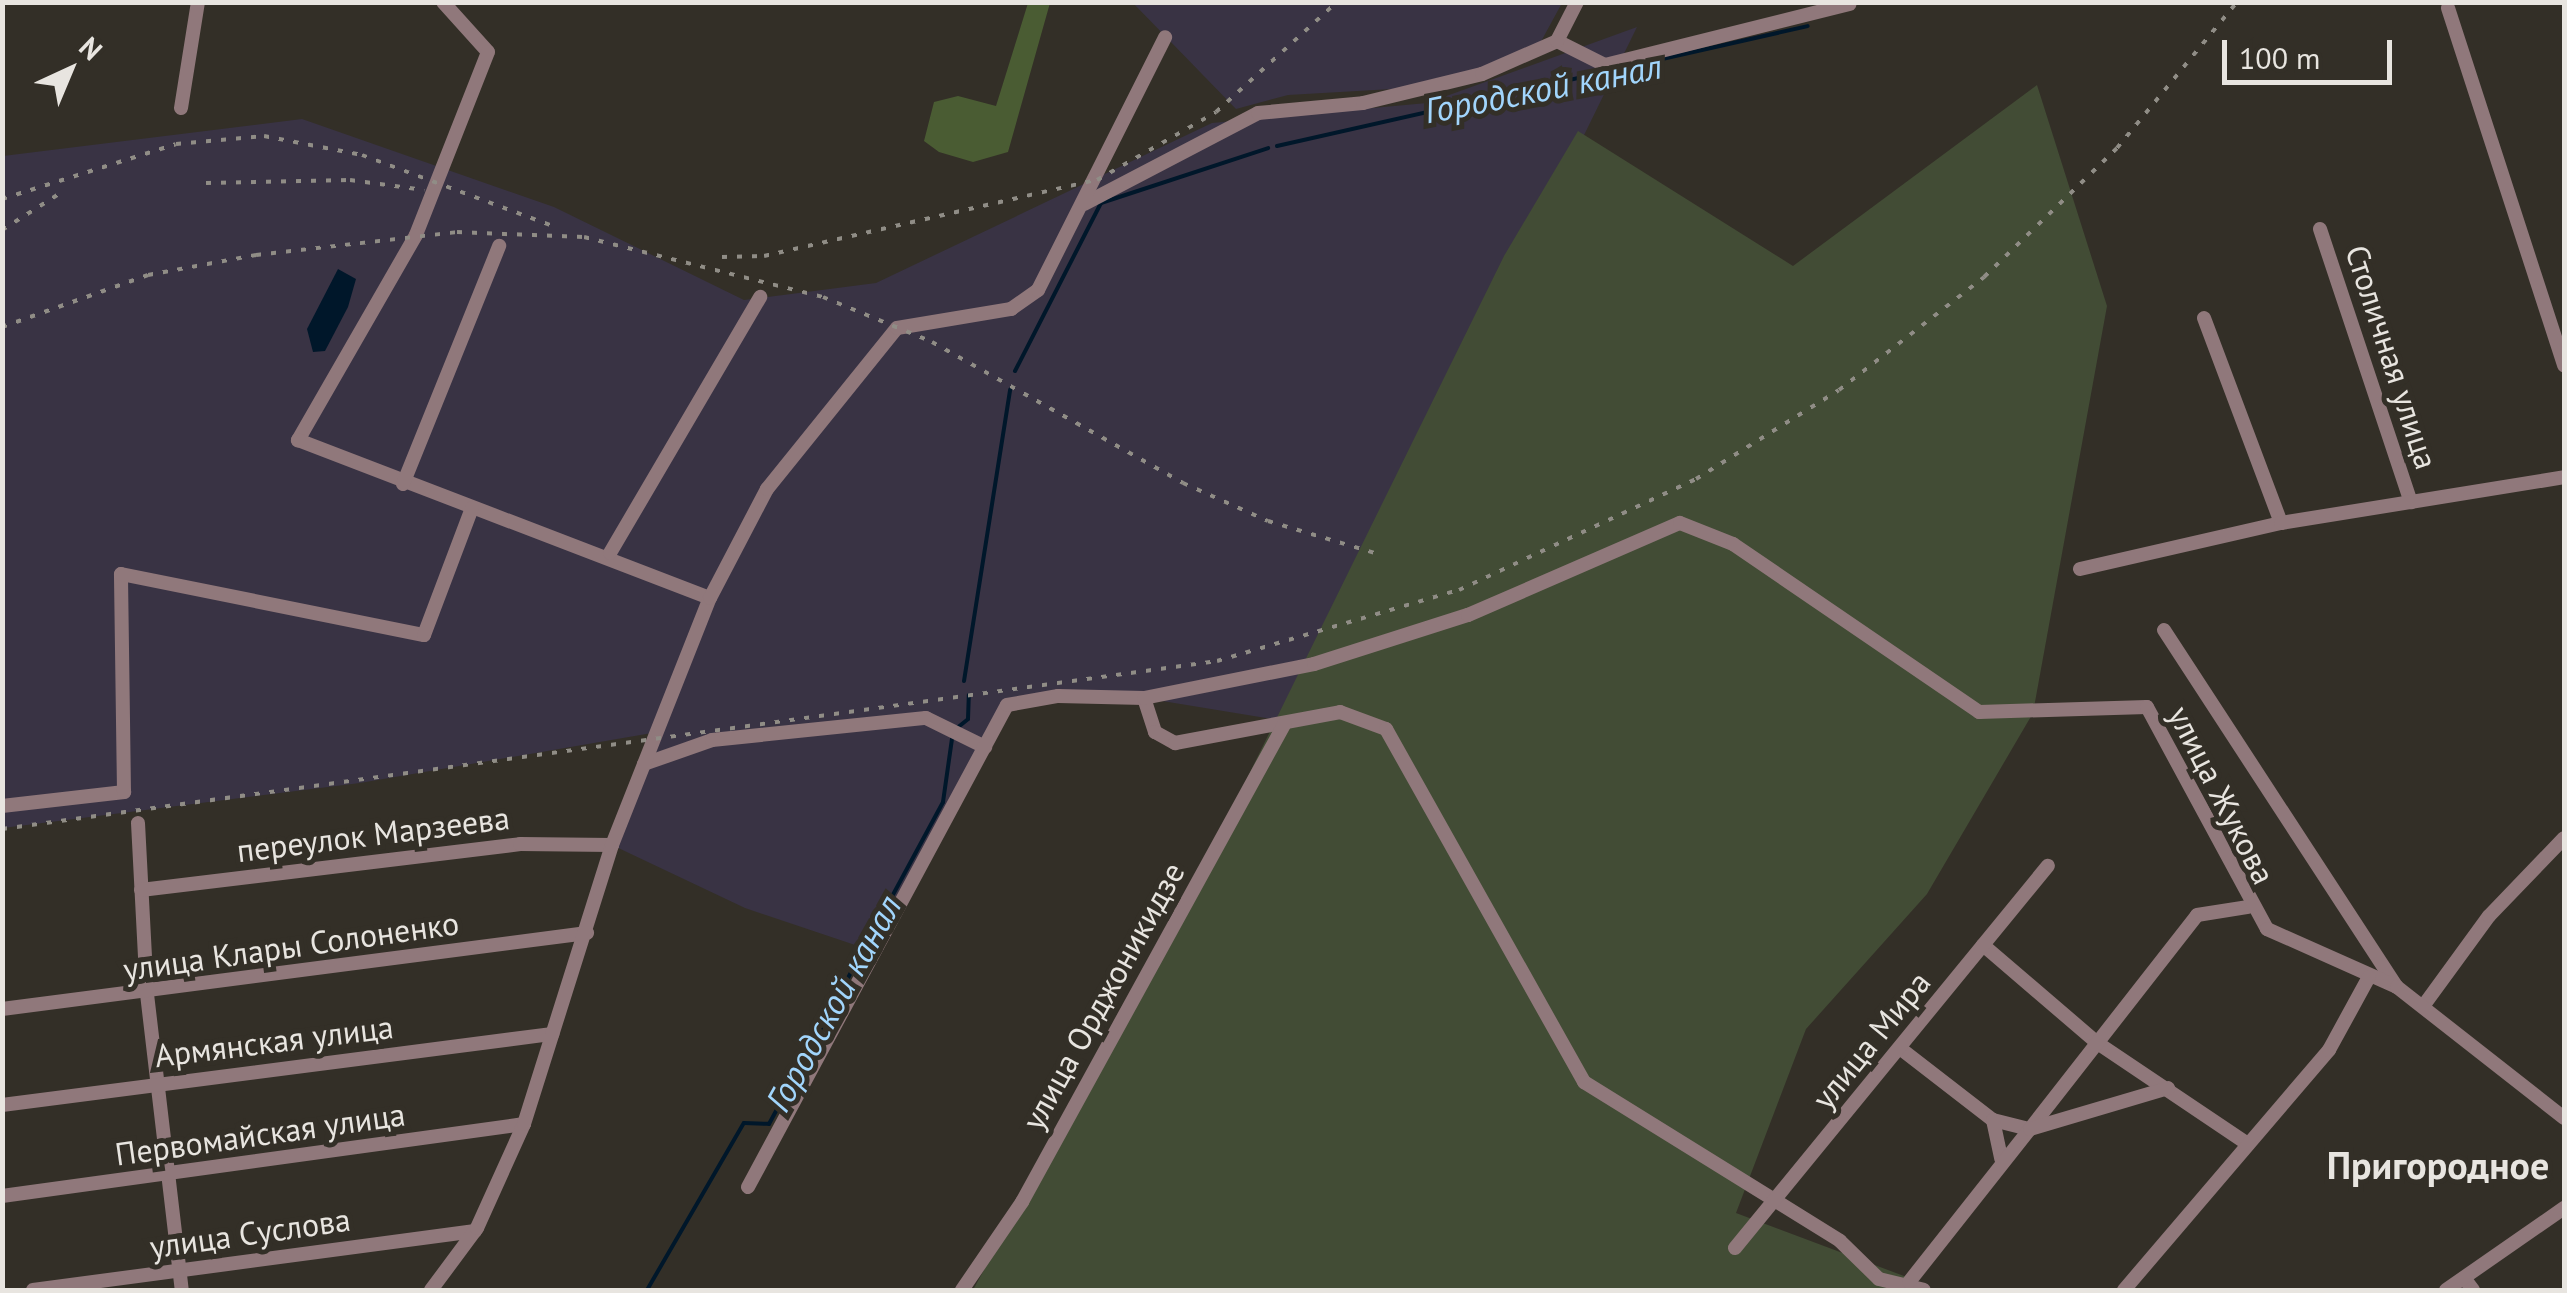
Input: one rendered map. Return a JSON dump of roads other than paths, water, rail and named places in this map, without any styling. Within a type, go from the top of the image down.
[{"type":"street","points":[[181,108],[198,2]]},
{"type":"street","points":[[444,2],[488,52],[416,235],[298,440],[403,484],[610,553],[710,598]]},
{"type":"street","points":[[1083,205],[1258,113],[1380,99],[1482,74],[1557,41],[1578,2]]},
{"type":"street","points":[[1557,41],[1604,65],[1850,4]]},
{"type":"street","points":[[2448,8],[2564,366]]},
{"type":"street","points":[[431,1290],[475,1231],[524,1124],[612,846],[710,598],[767,489],[868,353],[910,322],[1011,309],[1038,290],[1165,37]]},
{"type":"street","name":"Столичная улица","points":[[2320,229],[2411,502]]},
{"type":"street","points":[[403,484],[499,246]]},
{"type":"street","points":[[610,553],[760,297]]},
{"type":"street","points":[[2204,318],[2282,523]]},
{"type":"street","points":[[2080,568],[2282,523],[2564,476]]},
{"type":"street","points":[[2,806],[124,792],[121,574],[424,634],[472,508]]},
{"type":"street","name":"улица Жукова","points":[[1144,698],[1227,687],[1468,615],[1680,523],[1733,544],[1965,706],[2038,712],[2147,707],[2248,907],[2290,945],[2398,987],[2564,1118]]},
{"type":"street","name":"улица Жукова","points":[[2164,630],[2398,987]]},
{"type":"street","points":[[748,1187],[1007,705],[1058,696],[1144,698],[1156,732],[1175,743],[1340,712],[1386,728],[1573,1069],[1614,1106],[1851,1248],[1878,1279],[1909,1282],[1924,1290]]},
{"type":"street","points":[[644,764],[712,740],[926,718],[984,747]]},
{"type":"street","name":"улица Орджоникидзе","points":[[962,1290],[1022,1202],[1285,723]]},
{"type":"street","points":[[138,823],[155,1084],[164,1177],[182,1290]]},
{"type":"street","points":[[2424,1006],[2489,916],[2564,838]]},
{"type":"street","name":"переулок Марзеева","points":[[140,890],[520,844],[612,846]]},
{"type":"street","name":"улица Мира","points":[[1736,1248],[2048,866]]},
{"type":"street","points":[[1909,1282],[2001,1159],[2030,1129],[2197,915],[2248,907]]},
{"type":"street","name":"улица Клары Солоненко","points":[[2,1008],[147,994],[587,933]]},
{"type":"street","points":[[1982,945],[2096,1042],[2248,1144]]},
{"type":"street","points":[[2124,1290],[2329,1050],[2369,977]]},
{"type":"street","name":"Армянская улица","points":[[2,1105],[552,1034]]},
{"type":"street","points":[[1900,1049],[1993,1120],[2030,1129],[2168,1088]]},
{"type":"street","points":[[1993,1120],[2001,1159]]},
{"type":"street","name":"Первомайская улица","points":[[2,1196],[164,1177],[524,1124]]},
{"type":"street","points":[[2446,1290],[2469,1284],[2564,1208]]},
{"type":"street","name":"улица Суслова","points":[[33,1290],[475,1231]]},
{"type":"water","points":[[338,269],[356,279],[348,307],[325,351],[313,352],[307,329]]},
{"type":"waterway","name":"Городской канал","points":[[1277,146],[1808,26]]},
{"type":"waterway","name":"Городской канал","points":[[1015,371],[1101,203],[1268,148]]},
{"type":"waterway","name":"Городской канал","points":[[964,681],[1010,390]]},
{"type":"waterway","name":"Городской канал","points":[[957,728],[968,719],[969,695]]},
{"type":"waterway","name":"Городской канал","points":[[647,1290],[744,1123],[769,1124],[943,802],[952,739]]},
{"type":"railway","points":[[722,257],[764,256],[1097,180],[1216,112],[1337,2]]},
{"type":"railway","points":[[2,829],[1217,661],[1459,590],[1696,479],[1839,390],[1984,277],[2117,148],[2237,2]]},
{"type":"railway","points":[[2,199],[176,144],[264,136],[362,155],[553,226]]},
{"type":"railway","points":[[206,183],[350,180],[424,190]]},
{"type":"railway","points":[[2,230],[62,192]]},
{"type":"railway","points":[[2,327],[148,275],[256,255],[457,232],[584,237],[823,297],[932,342],[1183,483],[1268,521],[1375,553]]},
{"type":"district","name":"Пригородное","points":[[2438,1165]]}]
